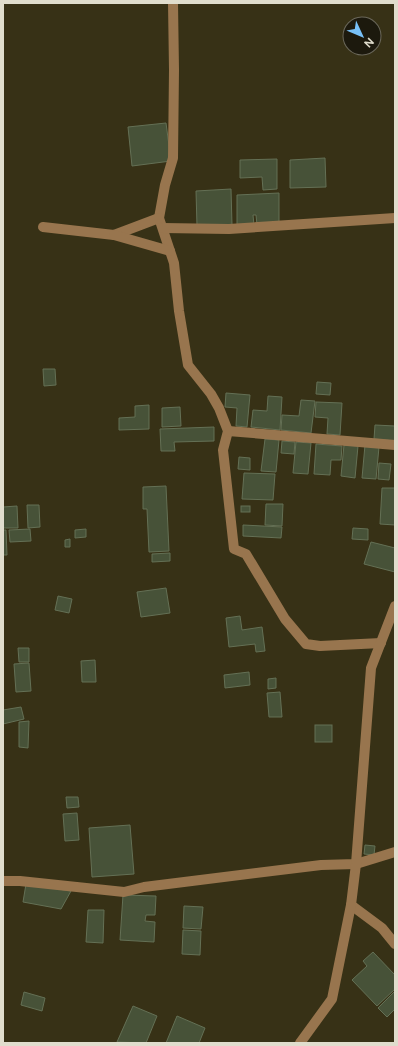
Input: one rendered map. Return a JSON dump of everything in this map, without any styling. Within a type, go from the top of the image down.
[{"type":"street","points":[[172,3],[174,70],[172,158],[159,218],[174,264],[179,311],[188,365],[211,394],[228,431],[223,450],[234,549],[246,554],[285,619],[306,644],[320,646],[381,643]]},
{"type":"street","points":[[114,235],[159,218]]},
{"type":"street","points":[[163,228],[229,230],[395,218]]},
{"type":"street","points":[[43,227],[114,235],[170,252]]},
{"type":"street","points":[[228,431],[395,446]]},
{"type":"street","points":[[302,1042],[332,999],[350,905],[356,864],[371,668],[395,606]]},
{"type":"street","points":[[3,882],[20,881],[124,892],[144,887],[321,865],[356,864],[395,852]]},
{"type":"street","points":[[350,905],[382,928],[395,944]]},
{"type":"building","points":[[166,123],[171,161],[132,166],[128,127]]},
{"type":"building","points":[[325,158],[326,187],[290,188],[290,160]]},
{"type":"building","points":[[277,159],[277,189],[263,190],[262,177],[240,178],[240,160]]},
{"type":"building","points":[[231,189],[232,225],[197,226],[196,191]]},
{"type":"building","points":[[279,193],[279,226],[237,227],[237,195]],"holes":[[[253,215],[256,215],[257,225],[254,225]]]},
{"type":"building","points":[[43,369],[55,369],[56,385],[44,386]]},
{"type":"building","points":[[317,382],[331,383],[330,395],[316,394]]},
{"type":"building","points":[[226,393],[250,395],[247,427],[236,426],[237,408],[225,407]]},
{"type":"building","points":[[268,396],[282,397],[280,430],[251,427],[253,410],[267,411]]},
{"type":"building","points":[[301,400],[315,401],[311,433],[281,430],[282,415],[299,416]]},
{"type":"building","points":[[316,402],[342,403],[340,435],[327,434],[328,418],[315,417]]},
{"type":"building","points":[[149,405],[149,429],[119,430],[119,418],[135,417],[135,406]]},
{"type":"building","points":[[180,407],[181,426],[162,427],[162,408]]},
{"type":"building","points":[[375,425],[395,426],[395,441],[374,439]]},
{"type":"building","points":[[214,427],[214,441],[174,442],[175,451],[161,451],[160,429]]},
{"type":"building","points":[[265,439],[279,440],[276,472],[261,471]]},
{"type":"building","points":[[282,441],[295,442],[294,454],[281,453]]},
{"type":"building","points":[[296,442],[311,443],[308,474],[293,473]]},
{"type":"building","points":[[316,444],[342,446],[341,460],[331,460],[330,475],[314,474]]},
{"type":"building","points":[[344,445],[358,446],[355,478],[341,476]]},
{"type":"building","points":[[365,445],[379,447],[376,479],[362,478]]},
{"type":"building","points":[[239,457],[250,458],[250,470],[238,469]]},
{"type":"building","points":[[379,463],[391,464],[389,480],[378,479]]},
{"type":"building","points":[[244,473],[275,474],[273,500],[242,499]]},
{"type":"building","points":[[166,486],[169,551],[149,552],[147,509],[143,509],[143,487]]},
{"type":"building","points":[[382,488],[395,488],[395,525],[380,524]]},
{"type":"building","points":[[266,504],[283,504],[282,526],[265,525]]},
{"type":"building","points":[[27,505],[39,505],[40,527],[28,528]]},
{"type":"building","points":[[17,506],[18,528],[3,528],[3,507]]},
{"type":"building","points":[[241,506],[250,506],[250,512],[241,512]]},
{"type":"building","points":[[243,525],[282,527],[281,538],[243,536]]},
{"type":"building","points":[[353,528],[368,529],[368,540],[352,539]]},
{"type":"building","points":[[30,529],[31,541],[10,542],[9,530]]},
{"type":"building","points":[[86,529],[86,537],[75,538],[75,530]]},
{"type":"building","points":[[3,530],[6,530],[7,555],[3,555]]},
{"type":"building","points":[[70,539],[70,547],[65,547],[65,540]]},
{"type":"building","points":[[371,542],[395,548],[395,572],[364,564]]},
{"type":"building","points":[[170,553],[170,561],[152,562],[152,554]]},
{"type":"building","points":[[166,588],[170,613],[141,617],[137,592]]},
{"type":"building","points":[[58,596],[72,599],[69,613],[55,610]]},
{"type":"building","points":[[240,616],[242,630],[262,627],[265,651],[256,652],[255,644],[229,647],[226,618]]},
{"type":"building","points":[[18,648],[29,648],[29,662],[19,662]]},
{"type":"building","points":[[95,660],[96,682],[82,682],[81,661]]},
{"type":"building","points":[[29,663],[31,691],[16,692],[14,664]]},
{"type":"building","points":[[249,672],[250,685],[225,688],[224,675]]},
{"type":"building","points":[[276,678],[276,688],[268,689],[268,679]]},
{"type":"building","points":[[280,692],[282,717],[269,717],[267,693]]},
{"type":"building","points":[[21,707],[24,719],[3,724],[3,710]]},
{"type":"building","points":[[29,721],[28,748],[19,747],[19,722]]},
{"type":"building","points":[[315,725],[332,725],[332,742],[315,742]]},
{"type":"building","points":[[66,797],[78,797],[79,807],[67,808]]},
{"type":"building","points":[[77,813],[79,840],[65,841],[63,814]]},
{"type":"building","points":[[130,825],[134,874],[92,877],[89,828]]},
{"type":"building","points":[[365,845],[375,846],[374,855],[364,854]]},
{"type":"building","points":[[26,884],[71,891],[61,909],[23,902]]},
{"type":"building","points":[[123,895],[156,896],[155,915],[146,915],[145,921],[155,922],[154,942],[120,940]]},
{"type":"building","points":[[184,906],[203,907],[201,929],[183,928]]},
{"type":"building","points":[[88,910],[104,910],[103,943],[86,942]]},
{"type":"building","points":[[183,930],[201,931],[200,955],[182,954]]},
{"type":"building","points":[[373,952],[395,975],[395,989],[377,1006],[352,980],[367,966],[363,961]]},
{"type":"building","points":[[395,991],[395,1009],[387,1017],[378,1008]]},
{"type":"building","points":[[24,992],[45,998],[42,1011],[21,1005]]},
{"type":"building","points":[[133,1006],[157,1016],[146,1043],[117,1042]]},
{"type":"building","points":[[177,1016],[205,1028],[199,1043],[166,1043]]}]
